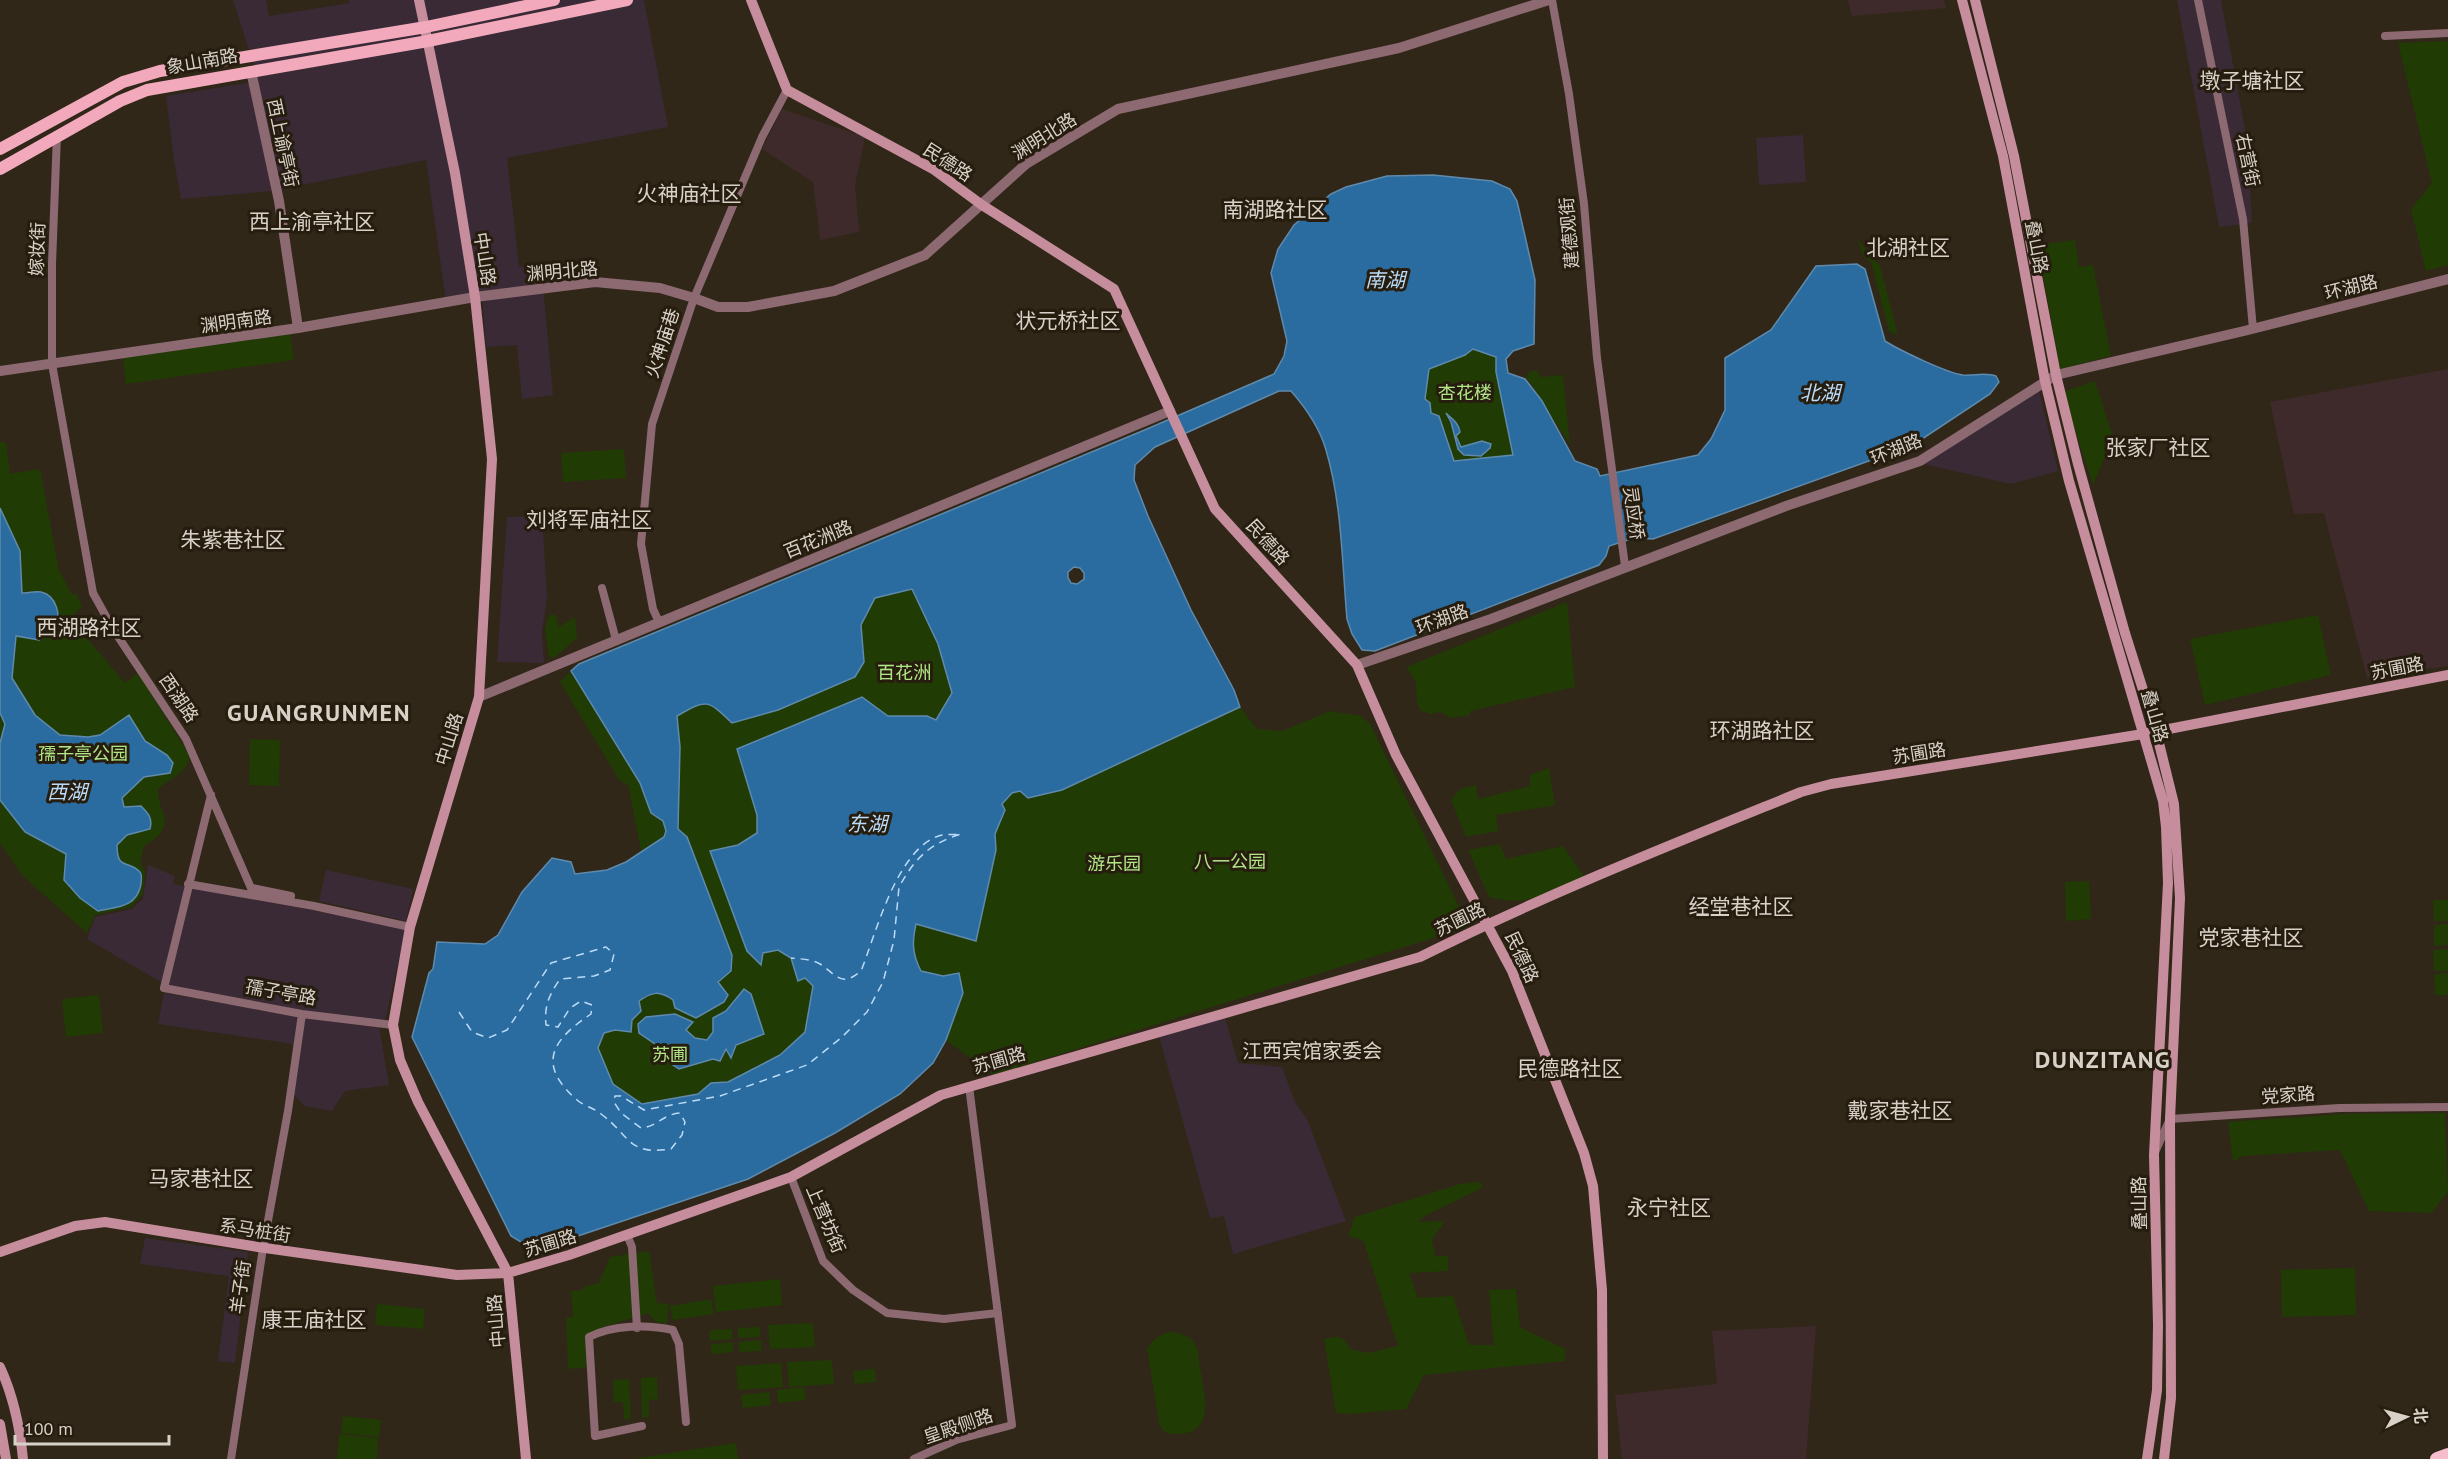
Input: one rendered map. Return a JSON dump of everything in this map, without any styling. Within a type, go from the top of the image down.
[{"type":"highway","points":[[2437,1459],[2448,1455]]},
{"type":"main road","name":"中山路","points":[[419,0],[454,173],[475,297],[492,459],[479,697],[410,927],[393,1025],[400,1060],[418,1102],[508,1274],[526,1459]]},
{"type":"main road","name":"象山南路","points":[[0,149],[123,82],[160,71],[426,27],[554,0]]},
{"type":"main road","name":"象山南路","points":[[0,169],[120,101],[147,90],[428,41],[627,0]]},
{"type":"main road","points":[[751,0],[787,90]]},
{"type":"main road","name":"叠山路","points":[[1962,0],[2003,156],[2045,381],[2069,481],[2163,801],[2168,883],[2154,1155],[2157,1379],[2147,1459]]},
{"type":"main road","name":"叠山路","points":[[1975,0],[2014,156],[2056,375],[2078,464],[2156,731],[2174,804],[2180,898],[2170,1119],[2171,1398],[2164,1459]]},
{"type":"main road","name":"民德路","points":[[787,90],[933,169],[982,205],[1114,289],[1215,509],[1357,665],[1396,755],[1512,971],[1584,1153],[1593,1186],[1602,1290],[1603,1459]]},
{"type":"main road","name":"苏圃路","points":[[508,1274],[791,1177],[941,1095],[1420,957],[1487,924],[1596,876],[1801,792],[1832,784],[2143,734],[2448,675]]},
{"type":"main road","name":"系马桩街","points":[[0,1252],[75,1226],[105,1222],[263,1248],[457,1275],[508,1274]]},
{"type":"main road","points":[[0,1367],[7,1382],[21,1435],[23,1459]]},
{"type":"main road","points":[[0,1424],[6,1459]]},
{"type":"street","name":"渊明北路","points":[[475,297],[595,282],[660,288],[694,297],[718,307],[748,307],[834,291],[926,255],[1026,164],[1118,109],[1379,53],[1550,0]]},
{"type":"street","name":"建德观街","points":[[1550,0],[1569,94],[1582,193],[1597,358],[1611,463]]},
{"type":"street","name":"右营街","points":[[2198,0],[2243,219],[2253,329]]},
{"type":"street","points":[[2385,36],[2448,33]]},
{"type":"street","name":"西上谕亭街","points":[[251,71],[279,201],[298,328]]},
{"type":"street","name":"火神庙巷","points":[[659,622],[653,609],[641,544],[652,424],[694,297],[762,137],[787,90]]},
{"type":"street","name":"嫁妆街","points":[[52,364],[52,264],[57,135]]},
{"type":"street","name":"环湖路","points":[[1357,665],[1481,622],[1786,506],[1920,461],[2056,375],[2253,329],[2448,279]]},
{"type":"street","name":"渊明南路","points":[[0,371],[298,328],[475,297]]},
{"type":"street","name":"西湖路","points":[[52,364],[93,593],[113,629],[186,738],[253,891]]},
{"type":"street","name":"百花洲路","points":[[479,697],[1170,411]]},
{"type":"street","name":"灵应桥","points":[[1611,463],[1624,566]]},
{"type":"street","points":[[602,588],[616,640]]},
{"type":"street","points":[[212,795],[188,884],[315,900]]},
{"type":"street","name":"孺子亭路","points":[[188,884],[164,987],[302,1014],[393,1025]]},
{"type":"street","points":[[253,891],[410,927]]},
{"type":"street","name":"羊子街","points":[[231,1459],[302,1014]]},
{"type":"street","points":[[969,1086],[999,1313]]},
{"type":"street","name":"党家路","points":[[2170,1119],[2339,1108],[2448,1107]]},
{"type":"street","points":[[2154,1155],[2170,1119]]},
{"type":"street","name":"上营坊街","points":[[791,1177],[823,1261],[861,1296],[887,1313],[944,1319],[999,1313]]},
{"type":"street","points":[[627,1235],[632,1247],[637,1328]]},
{"type":"street","name":"皇殿侧路","points":[[914,1459],[956,1440],[1012,1425],[999,1313]]},
{"type":"street","points":[[642,1426],[595,1436],[589,1337],[602,1330],[656,1326],[673,1330],[679,1344],[686,1422]]},
{"type":"shaded area","points":[[233,0],[266,0],[269,16],[349,3],[349,0],[644,0],[668,127],[507,158],[519,267],[541,265],[553,395],[522,399],[517,345],[486,347],[482,294],[446,301],[426,160],[272,191],[181,199],[166,96],[259,81]]},
{"type":"shaded area","points":[[1848,0],[1944,0],[1946,8],[1852,16]]},
{"type":"shaded area","points":[[2177,0],[2221,0],[2248,146],[2252,223],[2219,227]]},
{"type":"shaded area","points":[[782,109],[865,137],[855,185],[859,232],[820,240],[813,182],[762,149]]},
{"type":"shaded area","points":[[1803,135],[1806,182],[1759,185],[1756,138]]},
{"type":"shaded area","points":[[2448,369],[2448,666],[2367,678],[2324,513],[2294,514],[2270,402]]},
{"type":"shaded area","points":[[2039,390],[2058,471],[2011,484],[1924,464]]},
{"type":"shaded area","points":[[542,516],[547,597],[542,631],[544,663],[497,662],[507,517]]},
{"type":"shaded area","points":[[148,865],[175,876],[173,884],[406,928],[385,1021],[302,1010],[168,986],[87,939],[95,917],[132,909],[143,899]]},
{"type":"shaded area","points":[[326,870],[413,889],[406,921],[319,901]]},
{"type":"shaded area","points":[[164,993],[297,1016],[379,1026],[389,1085],[345,1091],[332,1111],[304,1106],[288,1088],[293,1044],[158,1024]]},
{"type":"shaded area","points":[[1225,1018],[1238,1063],[1282,1067],[1295,1102],[1307,1119],[1346,1221],[1233,1254],[1224,1216],[1210,1218],[1159,1036]]},
{"type":"shaded area","points":[[145,1238],[248,1252],[235,1363],[218,1361],[229,1276],[140,1264]]},
{"type":"shaded area","points":[[1816,1326],[1806,1459],[1622,1459],[1615,1395],[1717,1384],[1712,1331]]},
{"type":"green space","points":[[2448,41],[2448,265],[2426,271],[2411,209],[2432,183],[2398,43]]},
{"type":"green space","points":[[1857,239],[1880,266],[1898,335],[1889,331],[1871,262],[1863,256]]},
{"type":"green space","points":[[2075,240],[2079,267],[2093,265],[2111,356],[2060,369],[2038,245]]},
{"type":"green space","points":[[290,334],[294,360],[126,384],[123,358]]},
{"type":"green space","name":"杏花楼","points":[[1472,349],[1496,357],[1496,373],[1513,456],[1454,462],[1439,417],[1431,414],[1430,403],[1425,399],[1429,369],[1465,355]]},
{"type":"green space","points":[[1530,371],[1539,371],[1540,377],[1563,375],[1570,444],[1526,377]]},
{"type":"green space","points":[[2095,381],[2113,437],[2093,485],[2063,392]]},
{"type":"green space","name":"孺子亭公园","points":[[0,442],[6,442],[10,474],[40,469],[59,570],[72,595],[76,593],[82,607],[73,615],[74,623],[125,683],[138,673],[190,756],[182,771],[158,789],[164,825],[162,831],[144,846],[140,864],[145,871],[143,894],[131,907],[95,915],[87,933],[23,876],[0,843]]},
{"type":"green space","points":[[624,449],[626,478],[563,482],[561,453]]},
{"type":"green space","points":[[912,589],[938,644],[952,693],[936,721],[927,716],[888,716],[737,748],[757,815],[757,833],[738,845],[710,851],[761,964],[763,953],[778,950],[791,958],[798,981],[805,978],[813,986],[805,1032],[780,1055],[728,1082],[711,1083],[698,1094],[642,1104],[613,1084],[598,1048],[604,1033],[615,1030],[632,1020],[638,1002],[644,996],[652,993],[669,996],[700,1014],[720,1005],[728,995],[718,982],[678,829],[680,747],[677,716],[701,704],[707,704],[718,709],[732,723],[864,661],[861,625],[875,597]]},
{"type":"green space","points":[[1567,602],[1575,687],[1470,711],[1470,715],[1451,718],[1440,712],[1429,714],[1420,710],[1417,702],[1416,682],[1406,667]]},
{"type":"green space","points":[[549,615],[556,615],[559,627],[575,617],[577,638],[554,658],[549,656],[545,628]]},
{"type":"green space","points":[[2318,615],[2331,675],[2205,705],[2190,639]]},
{"type":"green space","points":[[571,671],[640,783],[651,813],[663,821],[666,831],[664,837],[641,851],[628,785],[620,781],[560,682]]},
{"type":"green space","name":"八一公园","points":[[1240,707],[1257,729],[1282,731],[1330,711],[1361,716],[1370,724],[1469,927],[993,1075],[946,1040],[963,993],[943,976],[921,971],[914,948],[916,923],[976,940],[996,850],[995,834],[1004,810],[1002,805],[1012,793],[1062,790]]},
{"type":"green space","points":[[250,739],[280,740],[279,786],[249,785]]},
{"type":"green space","points":[[1549,768],[1555,805],[1496,815],[1498,831],[1466,837],[1451,800],[1460,789],[1476,785],[1478,799],[1530,786],[1530,775]]},
{"type":"green space","points":[[1500,844],[1506,859],[1563,846],[1585,877],[1528,900],[1503,900],[1489,897],[1468,850]]},
{"type":"green space","points":[[2089,881],[2091,919],[2066,921],[2065,882]]},
{"type":"green space","points":[[2433,900],[2448,900],[2448,921],[2434,921]]},
{"type":"green space","points":[[2448,924],[2448,945],[2434,946],[2434,925]]},
{"type":"green space","points":[[2448,949],[2448,971],[2434,971],[2433,950]]},
{"type":"green space","points":[[2448,973],[2448,995],[2435,995],[2434,974]]},
{"type":"green space","points":[[99,995],[103,1033],[66,1037],[62,999]]},
{"type":"green space","points":[[2445,1113],[2448,1192],[2431,1213],[2369,1211],[2340,1150],[2242,1156],[2233,1162],[2228,1122],[2344,1114]]},
{"type":"green space","points":[[1482,1183],[1482,1188],[1425,1216],[1418,1222],[1445,1221],[1432,1240],[1435,1256],[1448,1256],[1448,1271],[1409,1273],[1418,1298],[1453,1296],[1469,1345],[1494,1345],[1489,1290],[1516,1289],[1520,1327],[1565,1349],[1565,1361],[1424,1375],[1406,1409],[1351,1414],[1336,1413],[1324,1339],[1340,1338],[1350,1349],[1368,1353],[1398,1346],[1363,1240],[1348,1236],[1355,1217],[1460,1184]]},
{"type":"green space","points":[[649,1251],[657,1303],[669,1304],[667,1324],[656,1322],[648,1313],[603,1327],[586,1336],[588,1367],[568,1369],[566,1318],[573,1316],[571,1291],[582,1290],[585,1286],[599,1283],[610,1257]]},
{"type":"green space","points":[[2355,1268],[2356,1315],[2282,1317],[2281,1270]]},
{"type":"green space","points":[[780,1279],[782,1305],[716,1312],[713,1286]]},
{"type":"green space","points":[[711,1299],[714,1314],[673,1320],[670,1306]]},
{"type":"green space","points":[[377,1304],[425,1309],[423,1329],[375,1325]]},
{"type":"green space","points":[[813,1323],[815,1347],[770,1349],[768,1325]]},
{"type":"green space","points":[[760,1327],[760,1337],[738,1338],[738,1328]]},
{"type":"green space","points":[[732,1329],[732,1339],[710,1341],[710,1330]]},
{"type":"green space","points":[[1168,1332],[1188,1337],[1194,1342],[1198,1352],[1205,1403],[1205,1413],[1197,1428],[1176,1434],[1168,1433],[1159,1423],[1147,1348],[1156,1338]]},
{"type":"green space","points":[[761,1340],[761,1351],[739,1352],[739,1342]]},
{"type":"green space","points":[[733,1342],[733,1352],[711,1354],[711,1344]]},
{"type":"green space","points":[[832,1360],[834,1384],[789,1387],[787,1362]]},
{"type":"green space","points":[[781,1363],[783,1387],[738,1390],[736,1366]]},
{"type":"green space","points":[[875,1369],[876,1382],[855,1384],[853,1371]]},
{"type":"green space","points":[[657,1377],[658,1399],[649,1400],[649,1417],[642,1418],[641,1378]]},
{"type":"green space","points":[[629,1379],[631,1419],[624,1419],[623,1402],[614,1402],[613,1380]]},
{"type":"green space","points":[[804,1387],[806,1400],[778,1403],[777,1390]]},
{"type":"green space","points":[[769,1392],[771,1405],[743,1408],[741,1395]]},
{"type":"green space","points":[[343,1416],[381,1420],[379,1437],[341,1433]]},
{"type":"green space","points":[[339,1434],[378,1438],[377,1459],[337,1459]]},
{"type":"green space","points":[[736,1443],[738,1459],[632,1459]]},
{"type":"water","name":"东湖","points":[[1433,175],[1492,181],[1510,189],[1517,201],[1535,280],[1534,344],[1513,351],[1506,359],[1508,373],[1525,379],[1542,401],[1575,461],[1597,469],[1600,476],[1698,455],[1711,439],[1725,410],[1725,358],[1771,330],[1816,266],[1857,264],[1865,269],[1885,341],[1946,370],[1963,375],[1992,375],[1996,376],[1999,382],[1990,394],[1913,445],[1653,539],[1634,538],[1609,546],[1606,556],[1599,565],[1375,651],[1362,650],[1352,634],[1347,619],[1341,534],[1331,470],[1316,426],[1291,391],[1279,391],[1155,447],[1135,465],[1134,480],[1191,610],[1234,690],[1240,707],[1062,790],[1028,798],[1020,791],[1012,793],[1002,804],[1005,810],[995,834],[996,850],[976,941],[916,924],[914,948],[921,971],[943,976],[959,973],[963,993],[946,1040],[933,1063],[900,1094],[835,1133],[748,1179],[557,1243],[529,1247],[511,1236],[412,1037],[429,973],[433,969],[437,942],[485,944],[498,935],[522,892],[552,858],[571,862],[575,874],[607,870],[626,862],[664,837],[666,831],[663,821],[651,813],[640,783],[571,671],[579,664],[1147,429],[1274,374],[1284,356],[1287,341],[1271,273],[1278,249],[1294,225],[1331,194],[1346,187],[1387,176]],"holes":[[[1473,349],[1496,357],[1496,372],[1513,455],[1454,461],[1439,416],[1431,413],[1430,403],[1425,399],[1429,369],[1465,355]],[[1074,567],[1080,568],[1084,573],[1084,579],[1077,584],[1071,583],[1068,572]],[[912,589],[938,644],[952,693],[936,720],[927,716],[888,716],[862,697],[737,749],[757,815],[757,833],[738,845],[710,851],[747,951],[761,965],[763,953],[778,950],[791,958],[798,981],[805,978],[813,986],[805,1032],[780,1055],[728,1082],[711,1083],[698,1094],[642,1104],[613,1084],[598,1048],[604,1033],[615,1030],[631,1032],[632,1020],[641,1011],[639,1001],[656,993],[673,1000],[675,1008],[696,1018],[724,1002],[728,995],[718,982],[731,971],[732,955],[687,837],[678,829],[680,747],[677,716],[701,704],[706,704],[717,709],[732,723],[778,710],[855,677],[864,662],[861,625],[875,598]]]},
{"type":"water","points":[[1446,413],[1459,428],[1460,432],[1456,436],[1461,447],[1482,441],[1491,444],[1490,448],[1481,456],[1464,455],[1458,449],[1451,422]]},
{"type":"water","name":"西湖","points":[[0,508],[20,551],[22,593],[46,594],[54,602],[58,612],[55,628],[39,640],[16,636],[12,678],[35,715],[60,735],[88,737],[100,735],[129,715],[145,741],[167,755],[173,763],[170,773],[144,777],[122,798],[124,807],[141,806],[151,822],[150,829],[127,835],[117,845],[117,853],[121,861],[139,871],[142,877],[139,892],[126,905],[98,911],[80,898],[64,880],[66,854],[25,832],[0,800],[0,743],[5,724],[0,713]]},
{"type":"water","points":[[744,989],[751,994],[764,1034],[736,1045],[731,1058],[726,1049],[720,1061],[713,1059],[679,1069],[661,1057],[655,1044],[639,1033],[638,1024],[646,1017],[675,1014],[693,1022],[686,1030],[695,1038],[707,1040],[713,1032],[713,1018],[726,1011]]},
{"type":"ferry route","points":[[459,1012],[472,1032],[488,1038],[507,1030],[551,963],[606,947],[614,954],[610,970],[594,976],[560,979],[548,1001],[546,1025],[558,1027],[570,1008],[581,1001],[592,1005],[591,1014],[567,1033],[559,1043],[554,1053],[553,1064],[556,1075],[577,1100],[601,1114],[637,1147],[657,1150],[671,1149],[682,1135],[685,1122],[680,1113],[641,1128],[621,1113],[614,1102],[615,1096],[621,1096],[644,1110],[720,1096],[807,1065],[841,1038],[867,1012],[883,982],[894,940],[899,887],[905,877],[924,853],[940,842],[961,834],[942,835],[926,842],[912,856],[890,893],[861,971],[849,979],[844,979],[835,976],[817,962],[791,958]]},
{"type":"district","name":"墩子塘社区","points":[[2252,80]]},
{"type":"district","name":"火神庙社区","points":[[689,193]]},
{"type":"district","name":"南湖路社区","points":[[1275,209]]},
{"type":"district","name":"西上渝亭社区","points":[[312,221]]},
{"type":"district","name":"北湖社区","points":[[1908,247]]},
{"type":"district","name":"状元桥社区","points":[[1068,320]]},
{"type":"district","name":"张家厂社区","points":[[2158,447]]},
{"type":"district","name":"刘将军庙社区","points":[[589,519]]},
{"type":"district","name":"朱紫巷社区","points":[[233,539]]},
{"type":"district","name":"西湖路社区","points":[[89,627]]},
{"type":"district","name":"GUANGRUNMEN","points":[[319,712]]},
{"type":"district","name":"环湖路社区","points":[[1762,730]]},
{"type":"district","name":"经堂巷社区","points":[[1741,906]]},
{"type":"district","name":"党家巷社区","points":[[2251,937]]},
{"type":"district","name":"江西宾馆家委会","points":[[1312,1051]]},
{"type":"district","name":"DUNZITANG","points":[[2103,1059]]},
{"type":"district","name":"民德路社区","points":[[1570,1068]]},
{"type":"district","name":"戴家巷社区","points":[[1900,1110]]},
{"type":"district","name":"马家巷社区","points":[[201,1178]]},
{"type":"district","name":"永宁社区","points":[[1669,1207]]},
{"type":"district","name":"康王庙社区","points":[[314,1319]]},
{"type":"water label","name":"南湖","points":[[1385,280]]},
{"type":"water label","name":"北湖","points":[[1820,393]]},
{"type":"park label","name":"百花洲","points":[[904,672]]},
{"type":"park label","name":"游乐园","points":[[1114,863]]},
{"type":"park label","name":"苏圃","points":[[670,1054]]}]
